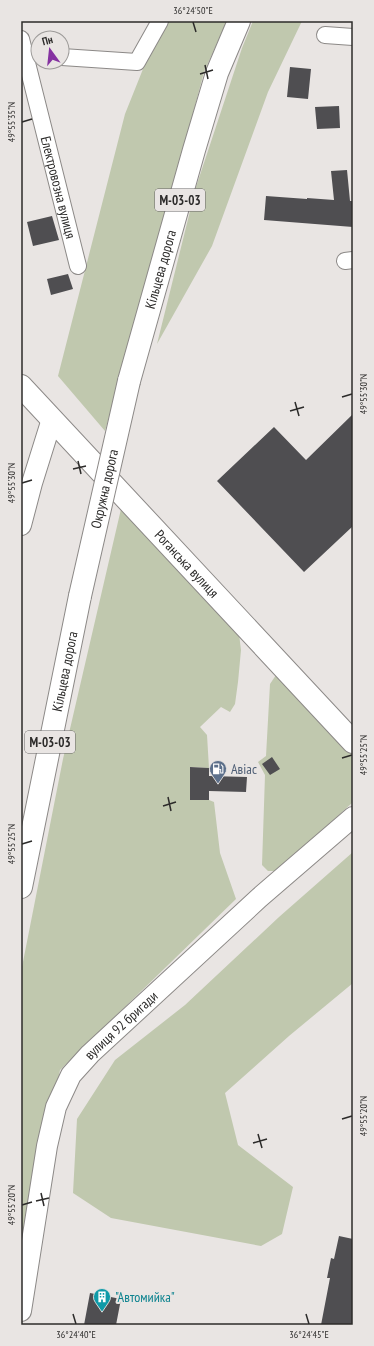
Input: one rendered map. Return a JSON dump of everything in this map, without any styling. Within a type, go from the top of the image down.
[{"type":"main road","name":"Кільцева дорога","points":[[129,381],[217,73],[239,21]]},
{"type":"main road","name":"Окружна дорога","points":[[80,596],[129,381]]},
{"type":"main road","name":"Роганська вулиця","points":[[21,386],[353,742]]},
{"type":"main road","name":"Кільцева дорога","points":[[21,887],[80,596]]},
{"type":"street","points":[[70,58],[137,62],[160,21]]},
{"type":"street","points":[[325,35],[353,37]]},
{"type":"street","name":"Електровозна вулиця","points":[[21,39],[28,56],[78,266]]},
{"type":"street","points":[[21,525],[24,502],[52,419]]},
{"type":"street","name":"вулиця 92 бригади","points":[[21,1311],[47,1146],[56,1107],[71,1075],[90,1054],[242,914],[353,817]]},
{"type":"green space","points":[[165,21],[227,21],[204,72],[163,227],[105,431],[58,376],[125,114],[143,69]]},
{"type":"green space","points":[[253,21],[302,21],[268,92],[212,246],[157,344],[196,187],[242,48]]},
{"type":"green space","points":[[121,509],[239,634],[241,650],[235,704],[230,712],[221,707],[200,727],[207,735],[209,768],[190,767],[190,799],[209,800],[214,802],[220,853],[236,899],[60,1070],[21,1269],[21,972],[63,759]]},
{"type":"green space","points":[[276,675],[353,756],[353,802],[278,871],[268,871],[262,865],[265,775],[258,762],[266,756],[270,684]]},
{"type":"green space","points":[[353,852],[353,983],[289,1036],[225,1093],[238,1145],[293,1187],[282,1234],[261,1246],[111,1218],[73,1193],[77,1119],[115,1060],[185,1005],[279,917]]},
{"type":"building","points":[[290,67],[311,69],[308,99],[287,97]]},
{"type":"building","points":[[339,106],[340,128],[317,129],[315,107]]},
{"type":"building","points":[[347,170],[350,201],[353,201],[353,227],[264,220],[266,196],[334,200],[331,171]]},
{"type":"building","points":[[52,216],[59,240],[33,246],[27,222]]},
{"type":"building","points":[[68,274],[73,289],[51,295],[47,279]]},
{"type":"building","points":[[353,414],[353,526],[304,572],[217,481],[274,427],[306,460]]},
{"type":"building","points":[[272,757],[280,769],[270,775],[262,764]]},
{"type":"building","name":"Авіас","points":[[190,767],[209,768],[209,776],[247,777],[246,792],[209,791],[209,800],[190,800]]},
{"type":"building","points":[[339,1236],[353,1239],[353,1325],[321,1325],[330,1278],[327,1278],[331,1258],[334,1259]]},
{"type":"building","name":"\"Автомийка\"","points":[[90,1293],[121,1299],[116,1325],[84,1325]]},
{"type":"place","name":"Авіас","points":[[218,784]]},
{"type":"place","name":"\"Автомийка\"","points":[[102,1312]]}]
